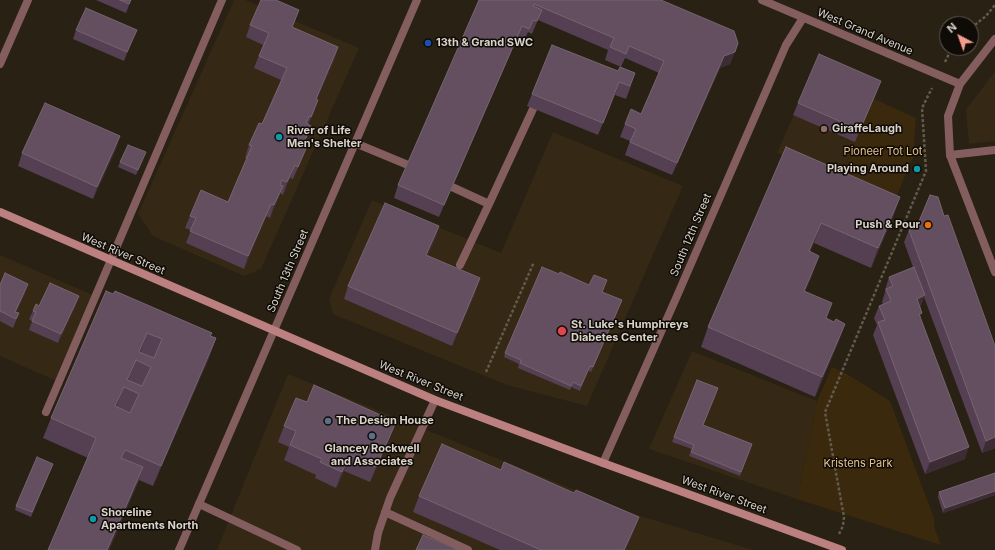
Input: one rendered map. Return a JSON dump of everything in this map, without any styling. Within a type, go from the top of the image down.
[{"type":"main road","name":"West River Street","points":[[0,212],[435,400],[842,550]]},
{"type":"street","points":[[0,64],[28,0]]},
{"type":"street","points":[[46,412],[222,0]]},
{"type":"street","name":"South 13th Street","points":[[179,550],[417,0]]},
{"type":"street","name":"West Grand Avenue","points":[[762,0],[960,84]]},
{"type":"street","name":"South 12th Street","points":[[603,463],[786,45],[803,18]]},
{"type":"street","points":[[995,39],[960,84],[948,116],[950,156],[995,272]]},
{"type":"street","points":[[460,266],[533,109]]},
{"type":"street","points":[[355,143],[408,164]]},
{"type":"street","points":[[950,156],[995,150]]},
{"type":"street","points":[[452,187],[489,204]]},
{"type":"street","points":[[376,550],[378,533],[390,498],[435,400]]},
{"type":"street","points":[[199,504],[297,550]]},
{"type":"street","points":[[385,512],[468,550]]},
{"type":"path","points":[[979,22],[995,5]]},
{"type":"path","points":[[946,61],[948,56]]},
{"type":"path","points":[[843,526],[844,517],[825,412],[926,172],[922,108],[929,94]]},
{"type":"path","points":[[486,372],[534,262]]},
{"type":"shaded area","points":[[234,0],[245,0],[359,48],[261,269],[244,276],[153,236],[138,214]]},
{"type":"shaded area","name":"GiraffeLaugh","points":[[815,67],[876,94],[839,180],[777,153]]},
{"type":"shaded area","points":[[995,71],[995,141],[969,144],[966,110]]},
{"type":"shaded area","points":[[553,132],[683,186],[587,406],[507,385],[333,314],[329,299],[372,200],[501,253]]},
{"type":"shaded area","points":[[0,255],[95,296],[59,382],[0,356]]},
{"type":"shaded area","points":[[692,351],[817,401],[797,499],[649,449]]},
{"type":"shaded area","points":[[288,374],[637,515],[753,550],[217,550]]},
{"type":"green space","name":"Pioneer Tot Lot","points":[[874,99],[916,118],[913,158],[893,204],[839,180]]},
{"type":"green space","name":"Kristens Park","points":[[832,367],[847,374],[890,401],[934,518],[935,529],[941,545],[797,499],[817,401]]},
{"type":"building","points":[[120,0],[131,0],[129,4]]},
{"type":"building","name":"River of Life Men's Shelter","points":[[261,0],[276,0],[299,10],[292,27],[338,47],[316,99],[318,100],[311,117],[309,116],[306,123],[311,126],[304,142],[308,144],[298,167],[295,165],[287,182],[282,180],[280,185],[283,186],[274,205],[271,204],[248,256],[190,231],[196,218],[190,216],[201,190],[228,202],[252,146],[249,145],[259,123],[262,124],[287,68],[259,56],[269,33],[250,25]]},
{"type":"building","points":[[479,0],[661,0],[734,31],[738,43],[735,52],[724,56],[677,163],[630,142],[636,129],[625,124],[631,109],[641,114],[664,61],[629,46],[626,54],[610,47],[614,38],[534,4],[533,6],[542,10],[537,21],[533,20],[529,29],[522,26],[444,205],[398,185]]},
{"type":"building","points":[[86,8],[137,30],[127,52],[76,30]]},
{"type":"building","points":[[552,45],[618,71],[620,67],[635,73],[630,86],[619,82],[603,123],[532,94]]},
{"type":"building","name":"GiraffeLaugh","points":[[819,54],[881,81],[860,130],[798,103]]},
{"type":"building","points":[[45,103],[120,136],[97,187],[22,153]]},
{"type":"building","points":[[128,145],[146,152],[138,170],[120,162]]},
{"type":"building","points":[[786,147],[900,197],[878,248],[821,223],[809,251],[819,256],[804,291],[832,303],[826,318],[834,322],[836,319],[845,324],[822,377],[708,327]]},
{"type":"building","points":[[930,195],[938,197],[944,216],[948,215],[995,346],[995,437],[986,441],[909,230],[917,226]]},
{"type":"building","points":[[385,203],[439,226],[426,255],[480,278],[457,333],[348,286]]},
{"type":"building","name":"St. Luke's Humphreys Diabetes Center","points":[[542,267],[559,274],[560,272],[589,285],[594,275],[607,280],[602,292],[622,300],[593,367],[590,366],[581,386],[573,382],[571,386],[520,363],[521,360],[505,353]]},
{"type":"building","points":[[914,267],[925,295],[917,299],[922,313],[919,314],[969,447],[930,462],[878,322],[885,320],[879,306],[891,301],[886,289],[893,286],[889,277]]},
{"type":"building","points":[[5,273],[28,284],[15,312],[19,313],[16,319],[0,311],[0,285]]},
{"type":"building","points":[[50,283],[79,296],[61,334],[32,321],[36,312],[33,311],[36,304],[39,306]]},
{"type":"building","points":[[106,291],[113,294],[115,291],[212,333],[210,336],[216,338],[161,466],[125,450],[121,458],[143,467],[107,550],[48,550],[96,438],[51,418]],"holes":[[[147,333],[162,339],[154,358],[139,352]],[[136,360],[151,367],[142,386],[127,380]],[[124,387],[139,394],[130,413],[115,406]]]},
{"type":"building","points":[[697,380],[718,388],[703,425],[752,444],[741,472],[691,452],[694,445],[674,437]]},
{"type":"building","points":[[314,385],[396,422],[376,467],[350,455],[342,472],[320,462],[322,459],[290,445],[296,431],[284,426],[296,398],[307,402]]},
{"type":"building","points":[[442,444],[501,470],[504,462],[574,493],[576,490],[639,517],[624,550],[541,550],[419,496]]},
{"type":"building","points":[[37,457],[53,464],[32,512],[16,506]]},
{"type":"building","points":[[995,473],[995,491],[945,508],[939,492]]},
{"type":"building","points":[[423,535],[459,550],[416,550]]},
{"type":"place","name":"13th & Grand SWC","points":[[428,43]]},
{"type":"place","name":"GiraffeLaugh","points":[[824,129]]},
{"type":"place","name":"River of Life Men's Shelter","points":[[279,137]]},
{"type":"place","name":"Playing Around","points":[[917,169]]},
{"type":"place","name":"Push & Pour","points":[[928,225]]},
{"type":"place","name":"St. Luke's Humphreys Diabetes Center","points":[[562,331]]},
{"type":"place","name":"The Design House","points":[[328,421]]},
{"type":"place","name":"Glancey Rockwell and Associates","points":[[372,436]]},
{"type":"place","name":"Shoreline Apartments North","points":[[93,519]]}]
